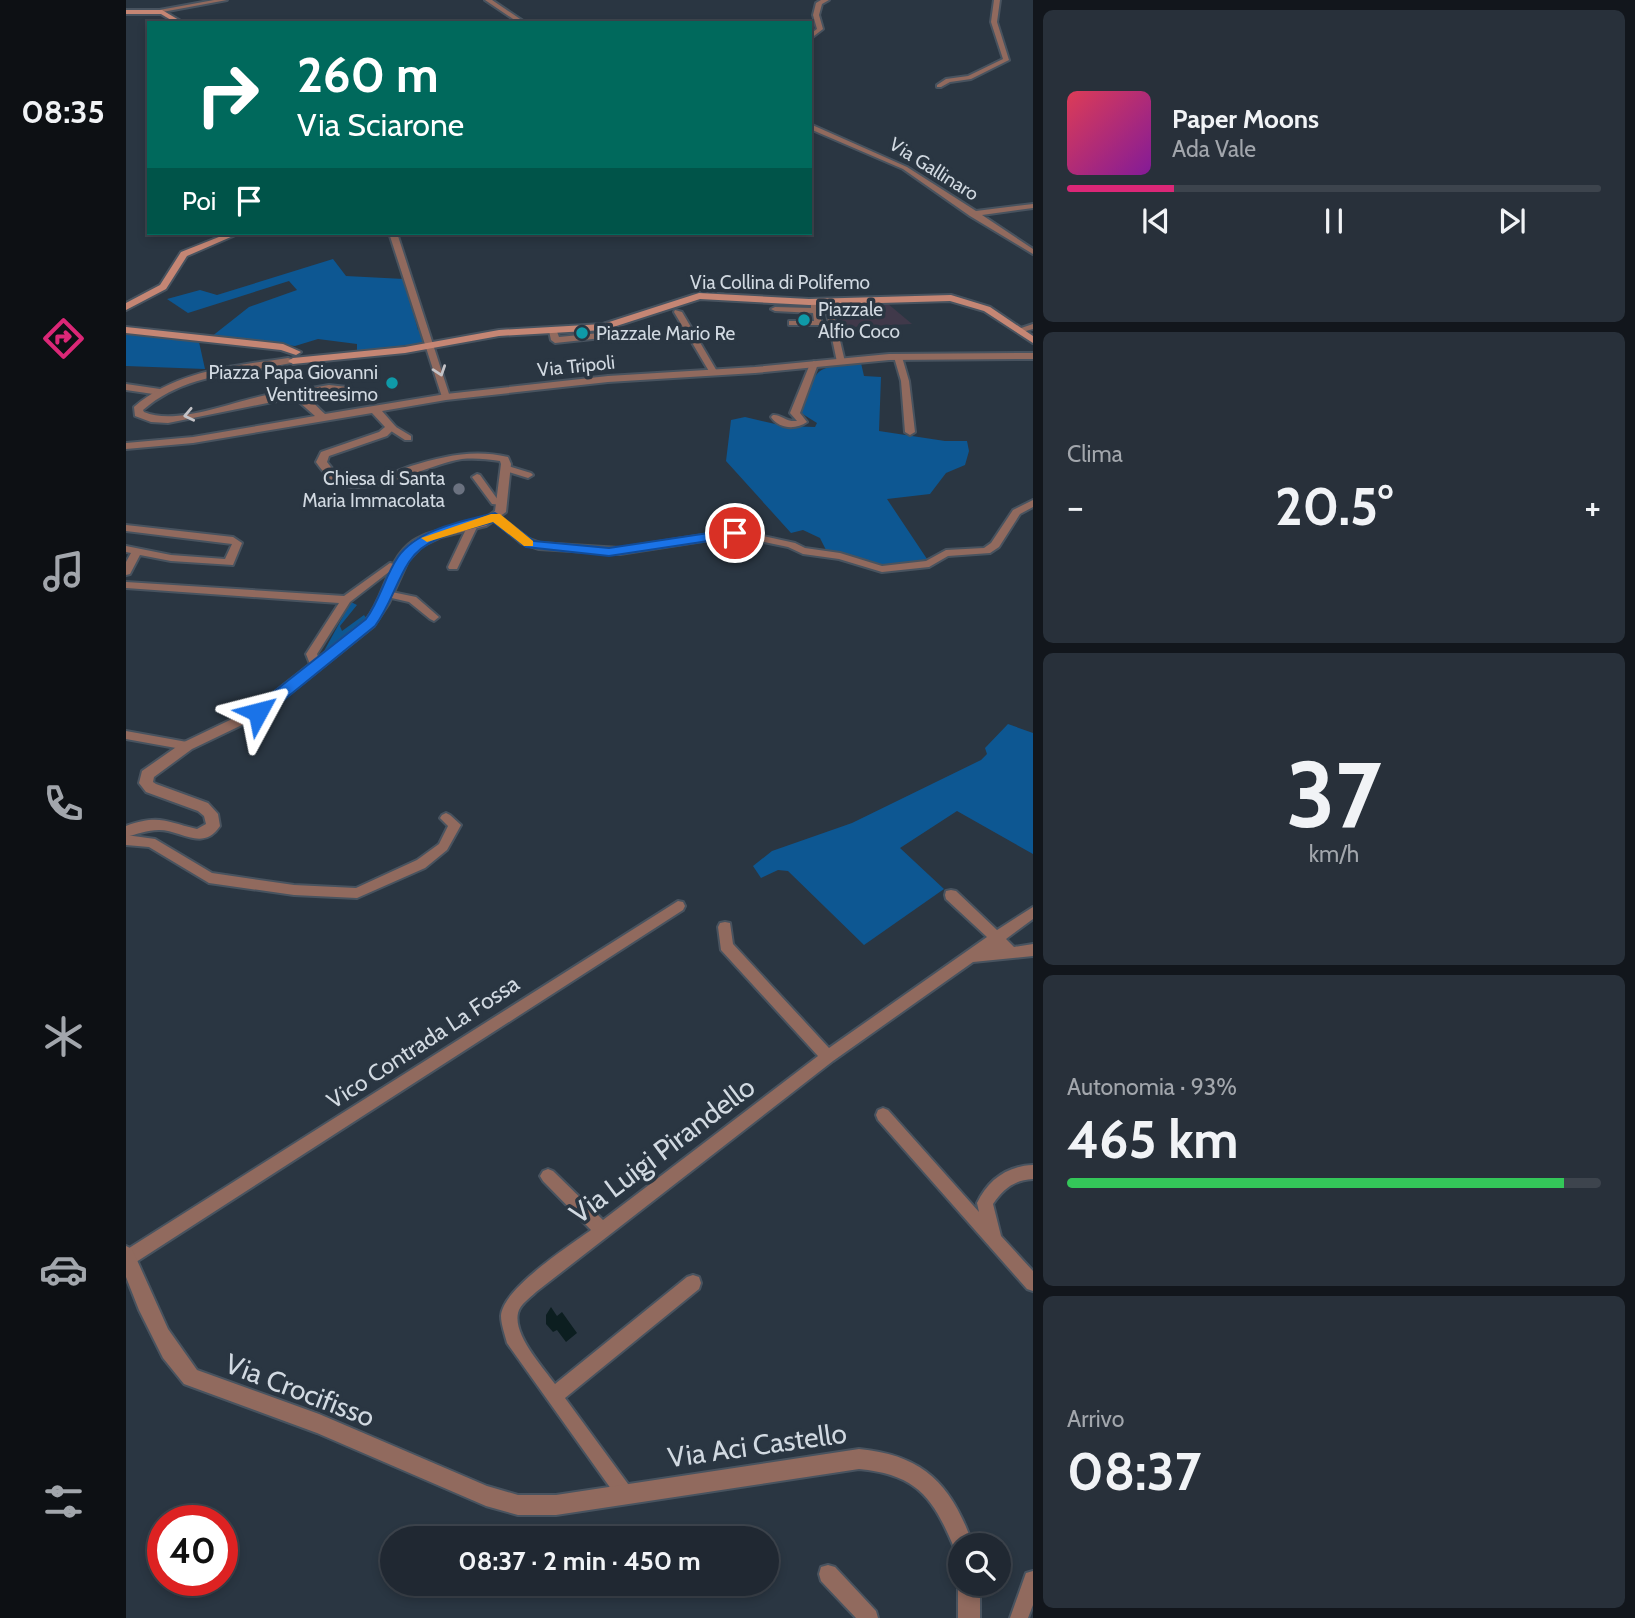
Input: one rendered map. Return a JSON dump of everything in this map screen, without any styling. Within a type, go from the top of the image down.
[{"type":"main road","points":[[126,12],[157,11],[173,16],[179,21]]},
{"type":"main road","points":[[126,306],[143,300],[163,287],[184,254],[231,235]]},
{"type":"main road","name":"Via Collina di Polifemo","points":[[292,357],[329,357],[431,346],[499,333],[609,326],[699,296],[815,306],[827,302],[950,298],[987,309],[1019,330]]},
{"type":"main road","points":[[126,329],[158,333]]},
{"type":"main road","points":[[126,329],[270,346],[292,357]]},
{"type":"main road","points":[[1019,330],[1033,340]]},
{"type":"street","points":[[157,11],[224,0]]},
{"type":"street","points":[[488,0],[520,21]]},
{"type":"street","points":[[812,35],[820,29],[817,7],[826,0]]},
{"type":"street","points":[[939,86],[948,80],[969,78],[1006,60],[994,22],[997,0]]},
{"type":"street","name":"Via Gallinaro","points":[[812,127],[905,168],[1033,252]]},
{"type":"street","points":[[973,214],[1033,206]]},
{"type":"street","points":[[394,235],[446,397]]},
{"type":"street","points":[[827,302],[841,362]]},
{"type":"street","points":[[775,309],[815,306],[820,323],[792,323]]},
{"type":"street","points":[[678,312],[714,373]]},
{"type":"street","points":[[1019,330],[1033,326]]},
{"type":"street","name":"Via Tripoli","points":[[126,446],[192,440],[446,397],[608,379],[898,357],[1033,356]]},
{"type":"street","points":[[292,357],[232,369],[160,391],[143,403],[139,414],[158,420],[282,396],[306,402],[322,417]]},
{"type":"street","points":[[898,357],[905,381],[910,432]]},
{"type":"street","points":[[776,417],[776,421],[795,425],[802,422],[795,413],[814,365]]},
{"type":"street","points":[[126,387],[160,391]]},
{"type":"street","points":[[294,397],[298,393],[329,387],[344,388],[358,395]]},
{"type":"street","points":[[373,408],[391,427],[408,438]]},
{"type":"street","points":[[126,832],[149,825],[166,825],[201,835],[214,826],[211,814],[203,807],[158,791],[146,783],[147,775],[187,746],[258,712],[370,622],[411,549],[428,538],[495,517],[501,503],[504,459],[476,453],[351,484],[333,475],[321,462],[321,457],[331,450],[383,434],[391,427]]},
{"type":"street","points":[[505,468],[528,474]]},
{"type":"street","points":[[477,477],[495,502],[501,503]]},
{"type":"street","points":[[495,517],[525,541],[539,546],[620,551],[735,533],[791,545],[803,551],[840,556],[882,569],[929,564],[946,553],[986,551],[995,545],[1016,512],[1033,503]]},
{"type":"street","points":[[453,567],[473,526]]},
{"type":"street","points":[[126,528],[233,540],[237,543],[236,552],[229,563],[132,550],[126,572]]},
{"type":"street","points":[[316,666],[311,654],[346,600],[390,566]]},
{"type":"street","points":[[126,585],[346,600]]},
{"type":"street","points":[[387,594],[412,599],[434,617]]},
{"type":"street","points":[[126,734],[187,746]]},
{"type":"street","points":[[126,840],[151,842],[209,878],[294,890],[357,893],[403,874],[431,857],[443,846],[455,825],[446,818]]},
{"type":"street","points":[[951,895],[999,937],[1011,952]]},
{"type":"street","name":"Vico Contrada La Fossa","points":[[127,1257],[678,906]]},
{"type":"street","name":"Via Luigi Pirandello","points":[[625,1494],[515,1343],[509,1315],[515,1301],[601,1229],[828,1058],[1033,912]]},
{"type":"street","points":[[725,927],[726,946],[828,1058]]},
{"type":"street","points":[[970,958],[1033,950]]},
{"type":"street","points":[[883,1115],[1033,1283]]},
{"type":"street","points":[[994,1240],[985,1203],[994,1187],[1013,1174],[1033,1172]]},
{"type":"street","points":[[548,1177],[601,1229]]},
{"type":"street","name":"Via Crocifisso","points":[[127,1257],[170,1350],[191,1377],[319,1424],[486,1496],[518,1505]]},
{"type":"street","points":[[554,1396],[693,1283]]},
{"type":"street","name":"Via Aci Castello","points":[[518,1505],[556,1505],[859,1459],[883,1460],[913,1472],[929,1485],[953,1519],[958,1533]]},
{"type":"street","points":[[828,1574],[869,1618]]},
{"type":"street","points":[[1019,1618],[1033,1580]]},
{"type":"street","points":[[969,1596],[969,1618]]},
{"type":"shaded area","points":[[333,259],[346,276],[404,279],[418,330],[423,330],[425,343],[357,351],[357,344],[318,339],[295,346],[211,337],[249,307],[297,290],[289,281],[188,313],[167,299],[200,290],[217,295]]},
{"type":"shaded area","points":[[887,303],[912,324],[852,327],[840,324],[834,306]]},
{"type":"shaded area","points":[[126,334],[199,342],[205,369],[126,366]]},
{"type":"shaded area","points":[[861,363],[864,376],[881,377],[879,431],[945,441],[967,441],[969,451],[965,465],[946,473],[930,494],[887,499],[929,562],[877,567],[826,550],[820,538],[803,530],[791,533],[726,461],[731,420],[745,417],[784,426],[815,427],[817,423],[801,413],[814,378],[819,372],[833,366]]},
{"type":"shaded area","points":[[351,602],[357,605],[340,626],[342,631],[364,615],[367,619],[324,651]]},
{"type":"shaded area","points":[[1008,724],[1033,733],[1033,854],[957,811],[900,848],[944,889],[864,945],[788,871],[778,870],[761,878],[753,866],[772,851],[852,823],[981,760],[987,754],[985,748]]},
{"type":"shaded area","points":[[551,1307],[557,1316],[562,1312],[577,1333],[566,1342],[557,1330],[553,1332],[546,1324],[546,1315]]},
{"type":"slow traffic","points":[[427,538],[495,517],[529,543]]},
{"type":"place","name":"Piazzale Alfio Coco","points":[[804,320]]},
{"type":"place","name":"Piazzale Mario Re","points":[[582,333]]},
{"type":"place","name":"Piazza Papa Giovanni Ventitreesimo","points":[[392,383]]},
{"type":"place","name":"Chiesa di Santa Maria Immacolata","points":[[459,489]]},
{"type":"route","points":[[258,712],[376,616],[404,558],[411,549],[428,538],[495,517],[531,545],[609,552],[735,533]]}]
